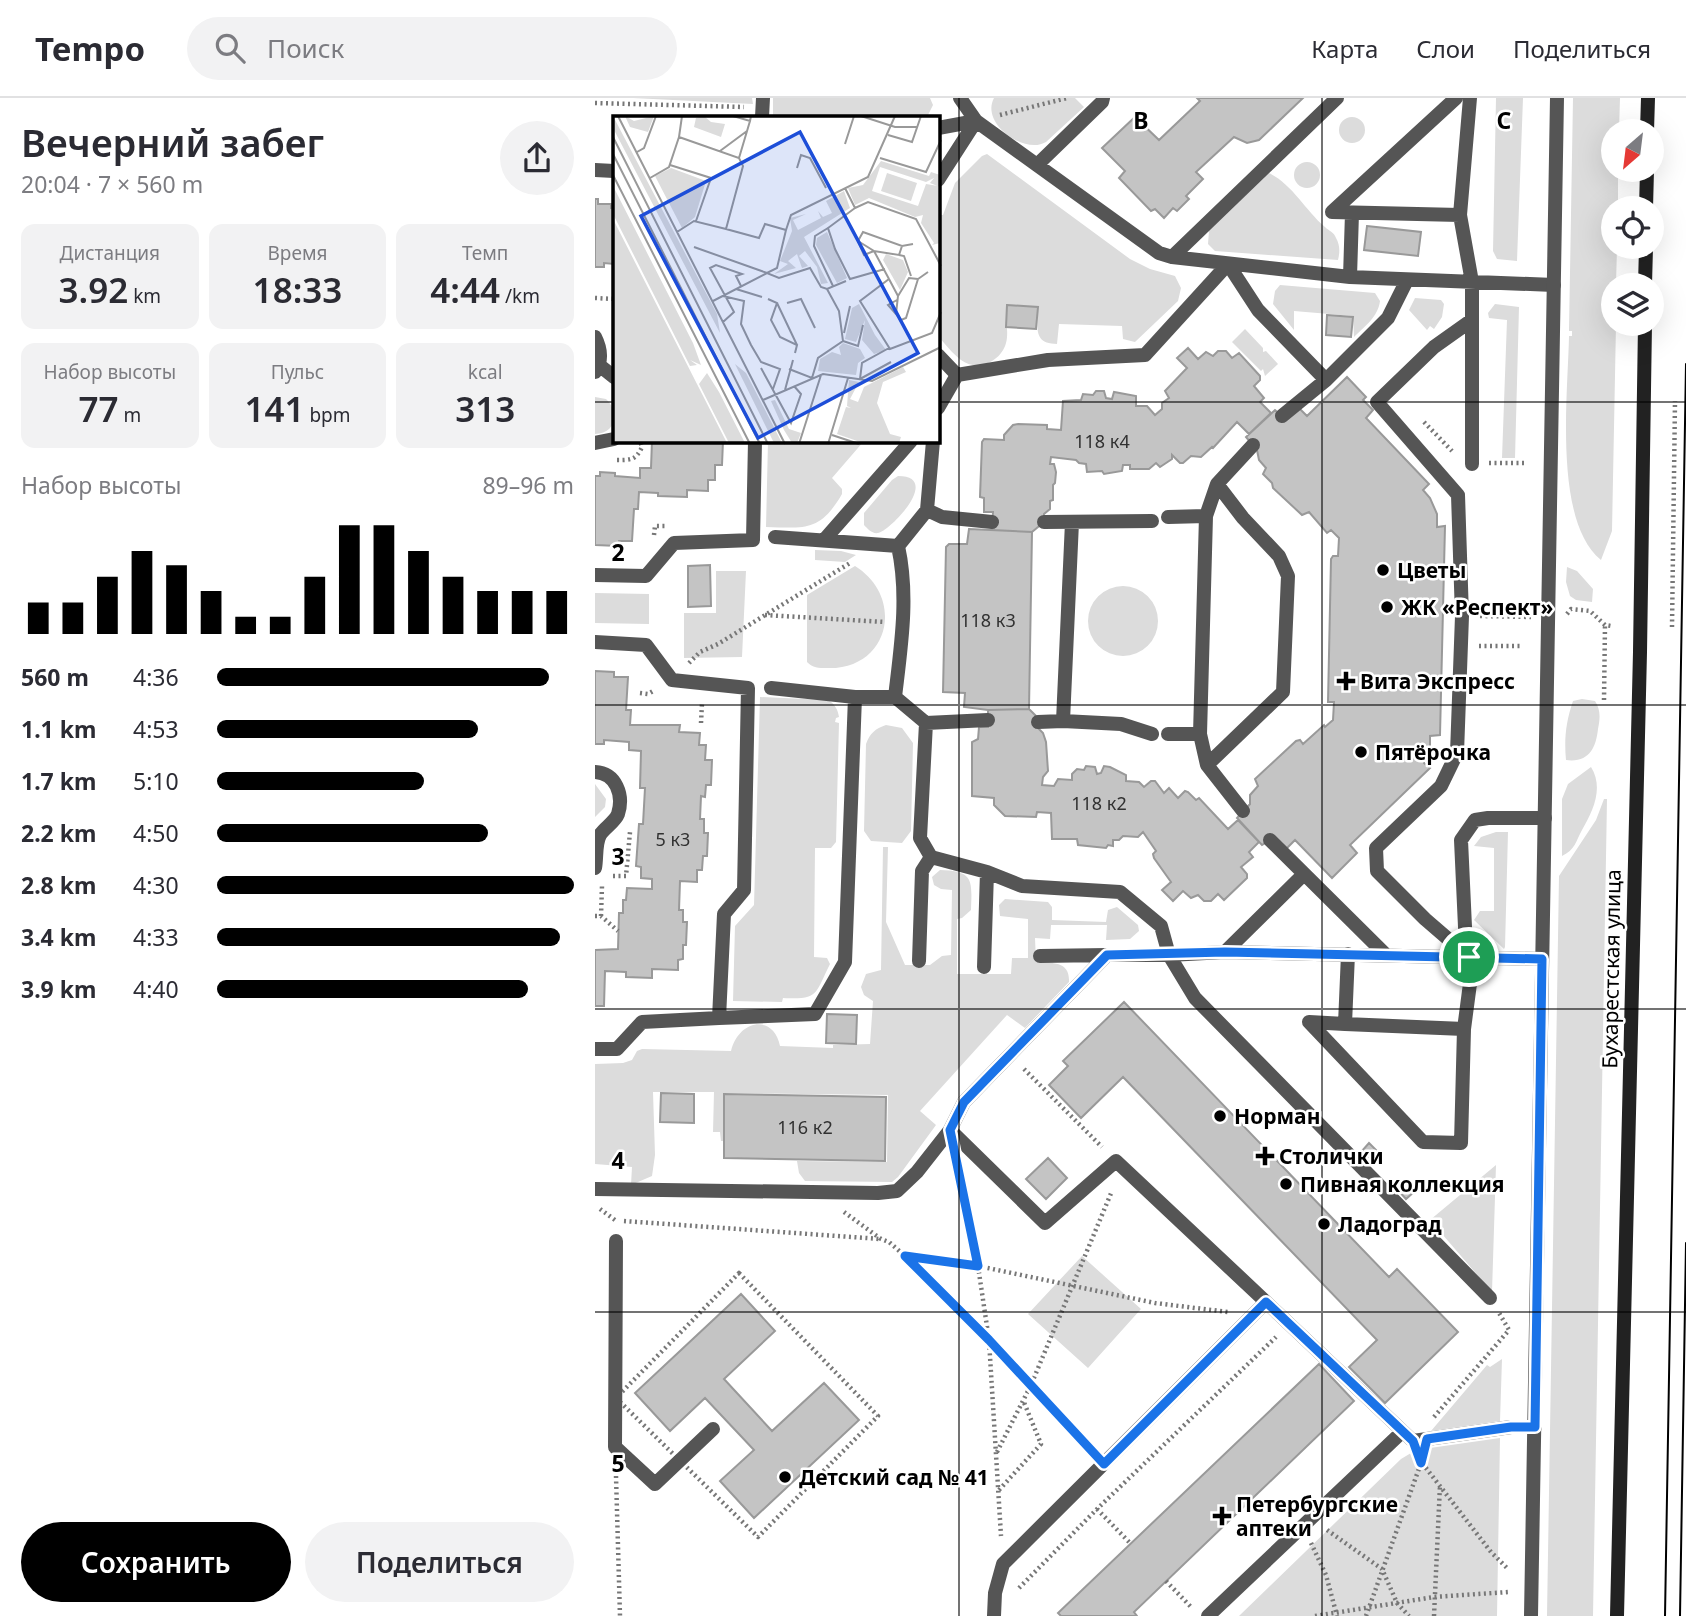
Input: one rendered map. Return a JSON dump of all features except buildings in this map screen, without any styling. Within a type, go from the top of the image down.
[{"type":"main road","points":[[1647,119],[1648,98]]},
{"type":"main road","name":"Бухарестская улица","points":[[1617,1616],[1645,336]]},
{"type":"street","points":[[762,116],[763,98]]},
{"type":"street","points":[[960,98],[976,121],[1159,253],[1172,257],[1350,277],[1554,285]]},
{"type":"street","points":[[1038,164],[1103,98]]},
{"type":"street","points":[[1172,257],[1337,98]]},
{"type":"street","points":[[1456,98],[1332,212],[1461,215]]},
{"type":"street","points":[[1471,98],[1461,215],[1472,282],[1472,464]]},
{"type":"street","points":[[1531,1616],[1557,98]]},
{"type":"street","points":[[940,128],[976,121]]},
{"type":"street","points":[[940,177],[976,121]]},
{"type":"street","points":[[595,170],[613,171]]},
{"type":"street","points":[[1350,277],[1352,213]]},
{"type":"street","points":[[957,375],[1048,360],[1145,355],[1228,264]]},
{"type":"street","points":[[1228,264],[1258,310],[1326,380]]},
{"type":"street","points":[[1282,416],[1326,380],[1388,318],[1407,280]]},
{"type":"street","points":[[1469,957],[1425,919],[1377,870],[1376,848],[1441,786],[1457,753],[1462,616],[1458,495],[1377,401],[1434,346],[1472,320]]},
{"type":"street","points":[[595,337],[601,349],[597,369],[613,377]]},
{"type":"street","points":[[940,357],[957,375]]},
{"type":"street","points":[[940,405],[957,375]]},
{"type":"street","points":[[595,443],[613,439]]},
{"type":"street","points":[[755,443],[764,539]]},
{"type":"street","points":[[824,540],[909,443]]},
{"type":"street","points":[[895,697],[904,623],[904,575],[898,546],[927,509],[933,443]]},
{"type":"street","points":[[1243,811],[1207,765],[1200,734],[1206,516],[1217,484],[1253,445]]},
{"type":"street","points":[[1207,765],[1283,692],[1288,576],[1279,556],[1243,518],[1217,484]]},
{"type":"street","points":[[927,509],[942,517],[992,522]]},
{"type":"street","points":[[1168,517],[1206,516]]},
{"type":"street","points":[[1044,522],[1152,521]]},
{"type":"street","points":[[1063,721],[1072,522]]},
{"type":"street","points":[[595,575],[646,576],[674,543],[764,539],[824,540],[898,546]]},
{"type":"street","points":[[595,642],[646,645],[672,680],[895,697],[926,723],[988,720]]},
{"type":"street","points":[[719,1018],[724,914],[744,890],[760,688]]},
{"type":"street","points":[[595,1049],[617,1049],[642,1022],[815,1014],[845,962],[855,696]]},
{"type":"street","points":[[1038,722],[1121,724],[1152,734]]},
{"type":"street","points":[[926,723],[919,838],[931,857],[987,872],[1022,886],[1120,892],[1161,926],[1169,955],[1195,998],[1490,1298]]},
{"type":"street","points":[[1168,734],[1200,734]]},
{"type":"street","points":[[595,772],[602,772],[612,778],[619,790],[618,814],[599,837],[595,867]]},
{"type":"street","points":[[1464,1029],[1309,1022],[1423,1142],[1461,1143],[1464,1029],[1471,976],[1460,921],[1461,840],[1475,820],[1545,818]]},
{"type":"street","points":[[1270,841],[1387,956]]},
{"type":"street","points":[[919,961],[922,871],[931,857]]},
{"type":"street","points":[[984,967],[987,872]]},
{"type":"street","points":[[1225,952],[1304,874]]},
{"type":"street","points":[[1040,956],[1225,952],[1542,959]]},
{"type":"street","points":[[1345,1024],[1348,954]]},
{"type":"street","points":[[595,1189],[878,1193],[897,1191],[917,1172],[950,1130],[964,1102],[1107,955]]},
{"type":"street","points":[[950,1130],[1045,1223],[1116,1161],[1414,1437]]},
{"type":"street","points":[[616,1241],[615,1447],[655,1484],[713,1429]]},
{"type":"street","points":[[994,1616],[995,1593],[1003,1564],[1266,1302]]},
{"type":"street","points":[[1202,1614],[1308,1521],[1414,1437],[1535,1427]]},
{"type":"path","points":[[995,116],[1067,98]]},
{"type":"path","points":[[595,103],[750,107]]},
{"type":"path","points":[[595,298],[613,299]]},
{"type":"path","points":[[1672,627],[1675,401]]},
{"type":"path","points":[[1421,418],[1457,456]]},
{"type":"path","points":[[1472,464],[1527,463]]},
{"type":"path","points":[[640,693],[647,694],[672,680],[700,652],[881,545]]},
{"type":"path","points":[[1564,617],[1571,609],[1590,611],[1608,625],[1604,700]]},
{"type":"path","points":[[765,615],[904,623]]},
{"type":"path","points":[[1481,616],[1535,617]]},
{"type":"path","points":[[1481,646],[1523,646]]},
{"type":"path","points":[[701,723],[702,698]]},
{"type":"path","points":[[629,844],[638,845]]},
{"type":"path","points":[[595,916],[601,916],[618,931]]},
{"type":"path","points":[[996,1452],[1031,1385],[1115,1184],[1116,1161],[1009,1054]]},
{"type":"path","points":[[950,1130],[978,1266],[989,1340],[1003,1564]]},
{"type":"path","points":[[817,1192],[881,1239]]},
{"type":"path","points":[[595,1209],[616,1221],[889,1241],[989,1340],[1104,1464]]},
{"type":"path","points":[[905,1256],[978,1266],[1155,1303],[1254,1315]]},
{"type":"path","points":[[739,1273],[878,1416],[758,1537],[680,1460],[616,1398],[739,1273]]},
{"type":"path","points":[[1015,1596],[1021,1585],[1097,1509],[1289,1324]]},
{"type":"path","points":[[1414,1437],[1509,1330]]},
{"type":"path","points":[[998,1491],[1041,1444],[1023,1401]]},
{"type":"path","points":[[1414,1437],[1421,1463],[1491,1552],[1508,1569]]},
{"type":"path","points":[[1367,1616],[1421,1463],[1414,1437]]},
{"type":"path","points":[[615,1447],[620,1616]]},
{"type":"path","points":[[1434,1616],[1440,1485]]},
{"type":"path","points":[[1097,1509],[1131,1544]]},
{"type":"path","points":[[1308,1521],[1327,1530],[1382,1569],[1397,1603],[1409,1616]]},
{"type":"path","points":[[1308,1521],[1311,1545],[1326,1575],[1336,1614]]},
{"type":"path","points":[[1166,1581],[1202,1614]]},
{"type":"path","points":[[1315,1616],[1434,1597],[1508,1592]]},
{"type":"shaded area","points":[[633,98],[752,98],[753,104]]},
{"type":"shaded area","points":[[773,98],[930,98],[933,105],[928,116],[773,116]]},
{"type":"shaded area","points":[[994,98],[1075,98],[1084,107],[1046,142],[1027,144],[1007,135],[999,127],[991,108]]},
{"type":"shaded area","points":[[1496,98],[1523,98],[1517,261],[1497,259],[1493,251]]},
{"type":"shaded area","points":[[1573,98],[1620,98],[1619,119],[1601,119],[1601,182],[1618,182],[1618,196],[1601,196],[1601,259],[1617,259],[1616,273],[1601,273],[1601,336],[1616,336],[1612,531],[1601,560],[1586,542],[1576,517],[1570,487],[1566,422],[1569,336],[1572,336],[1572,331],[1569,331]]},
{"type":"shaded area","points":[[1352,117],[1361,121],[1365,130],[1361,139],[1352,143],[1343,139],[1339,130],[1343,121]]},
{"type":"shaded area","points":[[987,154],[1130,259],[1150,269],[1175,276],[1181,288],[1178,301],[1135,342],[1123,339],[1122,326],[1059,324],[1057,344],[1043,341],[1040,337],[1037,327],[1038,307],[1007,305],[1007,339],[999,355],[981,365],[961,360],[940,338],[940,215],[943,215],[955,183]]},
{"type":"shaded area","points":[[1307,162],[1316,166],[1320,175],[1316,184],[1307,188],[1298,184],[1294,175],[1298,166]]},
{"type":"shaded area","points":[[1269,173],[1285,184],[1334,234],[1339,246],[1338,260],[1215,251],[1208,244],[1209,231]]},
{"type":"shaded area","points":[[1280,285],[1375,293],[1380,301],[1379,307],[1374,317],[1354,337],[1353,316],[1294,311],[1294,330],[1273,304],[1275,291]]},
{"type":"shaded area","points":[[1415,298],[1441,300],[1444,304],[1442,317],[1434,329],[1430,326],[1427,330],[1409,310]]},
{"type":"shaded area","points":[[1495,304],[1519,307],[1515,458],[1502,458],[1507,320],[1489,318],[1488,313]]},
{"type":"shaded area","points":[[1245,329],[1263,348],[1263,352],[1266,351],[1278,364],[1265,376],[1263,369],[1261,371],[1232,342]]},
{"type":"shaded area","points":[[595,397],[606,399],[610,404],[613,423],[608,430],[595,434]]},
{"type":"shaded area","points":[[768,443],[862,443],[832,478],[842,489],[842,494],[826,515],[819,521],[801,527],[766,527]]},
{"type":"shaded area","points":[[898,476],[911,478],[915,485],[914,494],[892,524],[878,533],[872,532],[864,525],[864,513]]},
{"type":"shaded area","points":[[815,550],[841,551],[856,555],[845,562],[815,560]]},
{"type":"shaded area","points":[[855,566],[871,580],[881,596],[885,613],[883,630],[877,645],[865,657],[848,666],[814,667],[807,662],[807,595]]},
{"type":"shaded area","points":[[1567,567],[1577,571],[1593,589],[1592,602],[1576,600],[1570,596],[1566,582]]},
{"type":"shaded area","points":[[716,571],[746,571],[742,657],[684,658],[684,613],[716,613]]},
{"type":"shaded area","points":[[1123,586],[1142,592],[1152,602],[1158,621],[1152,640],[1142,650],[1123,656],[1104,650],[1094,640],[1088,621],[1094,602],[1104,592]]},
{"type":"shaded area","points":[[595,593],[649,594],[649,624],[595,623]]},
{"type":"shaded area","points":[[760,697],[828,700],[836,707],[839,717],[835,722],[839,723],[836,842],[831,848],[815,848],[814,957],[827,958],[830,964],[814,993],[803,998],[783,998],[782,1002],[733,1001],[735,926],[754,905]]},
{"type":"shaded area","points":[[1573,701],[1595,701],[1598,708],[1599,722],[1595,742],[1586,757],[1566,760],[1565,737],[1569,716]]},
{"type":"shaded area","points":[[886,725],[902,728],[913,743],[911,831],[902,843],[871,841],[864,831],[866,744],[873,732]]},
{"type":"shaded area","points":[[1591,767],[1597,783],[1596,799],[1575,845],[1562,856],[1562,799],[1568,784]]},
{"type":"shaded area","points":[[595,784],[606,799],[605,807],[595,817]]},
{"type":"shaded area","points":[[1604,799],[1607,799],[1593,1616],[1547,1616],[1559,876],[1596,820]]},
{"type":"shaded area","points":[[1496,832],[1508,832],[1504,949],[1474,920],[1480,911],[1494,911],[1494,848],[1474,846],[1481,837]]},
{"type":"shaded area","points":[[883,847],[888,847],[886,922],[905,965],[930,965],[942,956],[951,955],[952,890],[934,885],[932,877],[940,870],[959,872],[969,879],[971,884],[971,910],[957,919],[957,974],[1011,974],[1012,958],[1028,958],[1028,919],[1000,916],[999,905],[1005,899],[1048,902],[1052,907],[1052,920],[1106,922],[1108,910],[1117,907],[1138,925],[1139,931],[1130,939],[1106,940],[1107,925],[1051,925],[1050,939],[1035,938],[1036,962],[1059,964],[1067,970],[1069,982],[1025,1028],[1007,1015],[920,1111],[936,1125],[892,1182],[805,1181],[799,1173],[797,1161],[887,1162],[888,1095],[724,1093],[721,1141],[720,1132],[713,1132],[714,1092],[653,1092],[655,1155],[652,1176],[631,1185],[632,1167],[595,1164],[595,1064],[623,1063],[632,1060],[637,1051],[642,1049],[731,1051],[741,1032],[756,1024],[771,1029],[780,1046],[833,1048],[833,1045],[870,1044],[873,1001],[864,995],[861,987],[866,974],[881,970]]},
{"type":"shaded area","points":[[1496,1165],[1492,1292],[1430,1220]]},
{"type":"shaded area","points":[[1082,1256],[1141,1309],[1088,1368],[1028,1314]]},
{"type":"shaded area","points":[[1502,1359],[1500,1421],[1431,1431],[1487,1365],[1490,1367]]},
{"type":"shaded area","points":[[1500,1438],[1497,1616],[1239,1616],[1401,1459],[1416,1450]]},
{"type":"tram line","points":[[1665,1616],[1686,364]]},
{"type":"tram line","points":[[1680,1616],[1686,1243]]},
{"type":"place","name":"Цветы","points":[[1383,570]]},
{"type":"place","name":"ЖК «Респект»","points":[[1387,607]]},
{"type":"place","name":"Вита Экспресс","points":[[1346,681]]},
{"type":"place","name":"Пятёрочка","points":[[1361,752]]},
{"type":"place","name":"Норман","points":[[1220,1116]]},
{"type":"place","name":"Столички","points":[[1265,1156]]},
{"type":"place","name":"Пивная коллекция","points":[[1286,1184]]},
{"type":"place","name":"Ладоград","points":[[1324,1224]]},
{"type":"place","name":"Детский сад № 41","points":[[785,1477]]},
{"type":"place","name":"Петербургские аптеки","points":[[1222,1516]]},
{"type":"route","points":[[1225,952],[1469,957],[1542,959],[1535,1427],[1511,1427],[1427,1439],[1421,1463],[1413,1441],[1266,1302],[1104,1464],[989,1340],[905,1256],[978,1266],[950,1130],[964,1102],[1107,955],[1225,952]]}]
